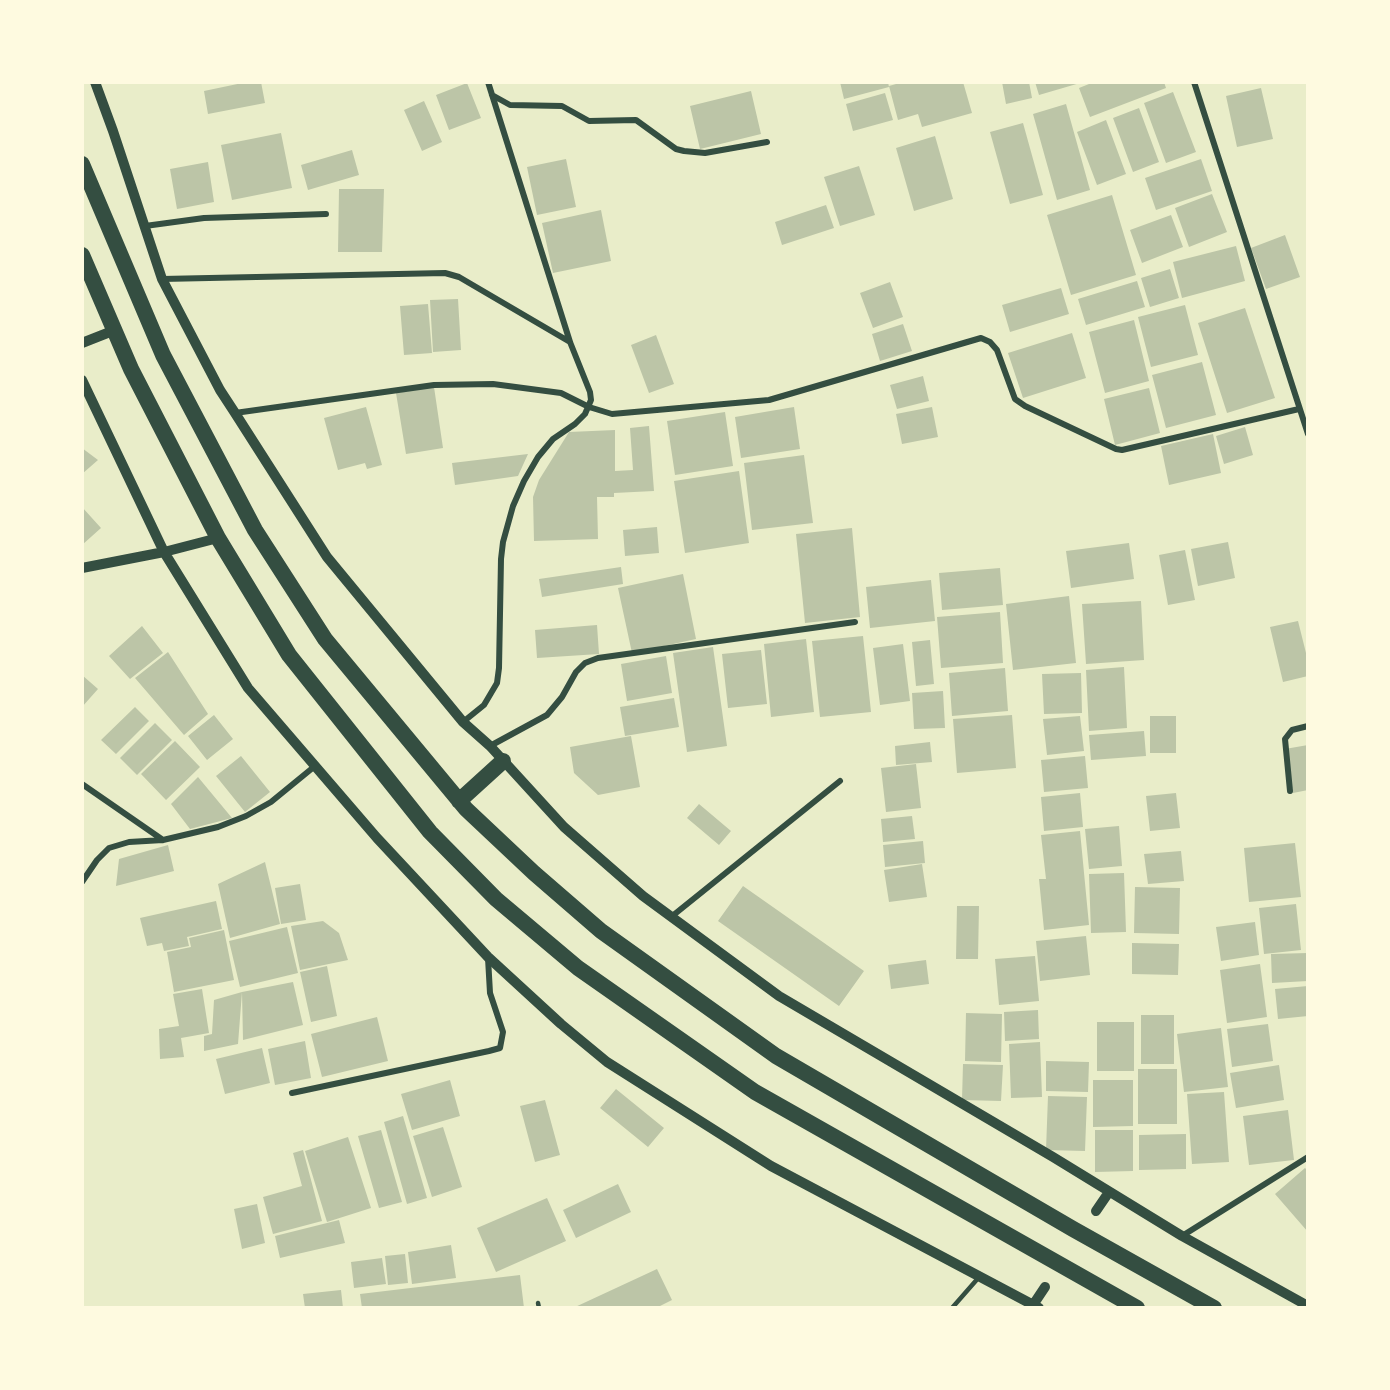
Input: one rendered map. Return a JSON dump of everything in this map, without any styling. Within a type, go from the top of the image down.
[{"type":"highway","points":[[82,164],[164,355],[255,530],[325,639],[459,801],[534,873],[601,931],[776,1056],[1073,1229],[1214,1308]]},
{"type":"highway","points":[[82,255],[131,369],[218,538],[289,655],[430,832],[496,899],[578,968],[755,1092],[1137,1308]]},
{"type":"highway","points":[[459,801],[504,761]]},
{"type":"street","points":[[94,82],[113,131],[162,279],[220,390],[327,557],[463,722],[490,746],[564,827],[643,896],[779,996],[1182,1236],[1308,1306]]},
{"type":"street","points":[[463,722],[484,705],[497,684],[501,558],[513,506],[538,458],[553,438],[575,424],[589,407],[591,400],[570,342],[488,82]]},
{"type":"street","points":[[1194,82],[1308,434]]},
{"type":"street","points":[[492,95],[510,105],[562,106],[588,121],[630,118],[676,149],[684,151],[705,153],[767,142]]},
{"type":"street","points":[[145,226],[204,218],[326,214]]},
{"type":"street","points":[[162,279],[445,273],[459,277],[570,342]]},
{"type":"street","points":[[82,343],[115,330]]},
{"type":"street","points":[[235,413],[434,386],[493,384],[561,393],[589,407],[612,414],[778,399],[981,338],[990,342],[997,350],[1015,399],[1025,406],[1116,449],[1122,450],[1299,409]]},
{"type":"street","points":[[82,380],[164,552],[248,688],[377,838],[488,957],[561,1024],[608,1062],[771,1166],[1036,1306],[1045,1287]]},
{"type":"street","points":[[82,568],[164,552],[218,538]]},
{"type":"street","points":[[490,746],[547,715],[562,697],[576,672],[585,663],[598,658],[855,622]]},
{"type":"street","points":[[1290,791],[1285,739],[1292,730],[1308,726]]},
{"type":"street","points":[[82,882],[97,860],[109,848],[129,842],[163,840],[218,827],[246,816],[271,802],[315,766]]},
{"type":"street","points":[[671,917],[840,782]]},
{"type":"street","points":[[82,784],[163,840]]},
{"type":"street","points":[[292,1093],[500,1048],[503,1032],[490,993],[488,957]]},
{"type":"street","points":[[1182,1236],[1308,1157]]},
{"type":"street","points":[[1096,1211],[1110,1192]]},
{"type":"lane","points":[[952,1308],[980,1276]]},
{"type":"building","points":[[247,82],[261,82],[265,103],[208,114],[204,91]]},
{"type":"building","points":[[840,82],[888,82],[889,87],[844,99]]},
{"type":"building","points":[[903,82],[963,82],[972,113],[922,127],[918,114],[898,120],[889,86]]},
{"type":"building","points":[[1002,82],[1029,82],[1032,98],[1006,104]]},
{"type":"building","points":[[1035,82],[1079,82],[1080,83],[1039,95]]},
{"type":"building","points":[[1094,82],[1164,82],[1166,88],[1090,117],[1079,88]]},
{"type":"building","points":[[467,83],[481,118],[449,130],[436,95]]},
{"type":"building","points":[[1261,88],[1273,139],[1237,147],[1226,96]]},
{"type":"building","points":[[751,91],[761,134],[700,149],[690,106]]},
{"type":"building","points":[[1173,92],[1196,152],[1166,163],[1144,103]]},
{"type":"building","points":[[885,93],[893,120],[853,131],[846,104]]},
{"type":"building","points":[[424,101],[442,142],[422,151],[404,110]]},
{"type":"building","points":[[1066,104],[1090,190],[1057,200],[1033,114]]},
{"type":"building","points":[[1139,108],[1159,162],[1133,172],[1113,118]]},
{"type":"building","points":[[1106,120],[1126,174],[1097,185],[1077,132]]},
{"type":"building","points":[[1023,123],[1043,195],[1010,204],[990,132]]},
{"type":"building","points":[[281,133],[292,188],[232,200],[221,145]]},
{"type":"building","points":[[935,136],[953,199],[914,211],[896,148]]},
{"type":"building","points":[[352,150],[359,175],[308,190],[301,165]]},
{"type":"building","points":[[566,159],[576,207],[537,215],[527,167]]},
{"type":"building","points":[[1201,159],[1212,191],[1156,210],[1145,178]]},
{"type":"building","points":[[208,162],[214,202],[177,209],[170,169]]},
{"type":"building","points":[[859,166],[875,215],[840,226],[824,177]]},
{"type":"building","points":[[339,189],[384,189],[382,252],[338,252]]},
{"type":"building","points":[[1212,194],[1227,232],[1189,247],[1175,208]]},
{"type":"building","points":[[1112,195],[1136,275],[1071,295],[1047,215]]},
{"type":"building","points":[[826,205],[834,228],[782,245],[775,222]]},
{"type":"building","points":[[601,210],[611,261],[553,273],[542,223]]},
{"type":"building","points":[[1171,215],[1183,247],[1142,263],[1130,230]]},
{"type":"building","points":[[1285,235],[1300,277],[1266,289],[1251,248]]},
{"type":"building","points":[[1236,246],[1245,281],[1182,298],[1173,262]]},
{"type":"building","points":[[1170,269],[1179,298],[1150,307],[1141,278]]},
{"type":"building","points":[[1137,281],[1145,307],[1086,325],[1078,299]]},
{"type":"building","points":[[890,282],[903,317],[873,328],[860,293]]},
{"type":"building","points":[[1061,288],[1069,314],[1010,332],[1002,305]]},
{"type":"building","points":[[458,299],[461,350],[433,352],[430,300]]},
{"type":"building","points":[[428,304],[432,353],[404,355],[400,306]]},
{"type":"building","points":[[1185,305],[1198,355],[1151,367],[1138,317]]},
{"type":"building","points":[[1245,308],[1275,398],[1227,413],[1198,323]]},
{"type":"building","points":[[1134,320],[1149,381],[1105,393],[1089,332]]},
{"type":"building","points":[[903,324],[912,351],[880,361],[872,334]]},
{"type":"building","points":[[1072,333],[1086,378],[1023,398],[1008,353]]},
{"type":"building","points":[[656,335],[674,384],[649,393],[631,345]]},
{"type":"building","points":[[1202,362],[1216,415],[1166,428],[1152,375]]},
{"type":"building","points":[[923,376],[929,401],[897,409],[890,385]]},
{"type":"building","points":[[434,387],[443,448],[406,454],[396,393]]},
{"type":"building","points":[[1149,388],[1160,433],[1115,445],[1104,399]]},
{"type":"building","points":[[366,407],[382,465],[367,469],[365,463],[338,470],[324,418]]},
{"type":"building","points":[[794,407],[800,449],[741,458],[735,417]]},
{"type":"building","points":[[932,407],[938,437],[902,444],[896,414]]},
{"type":"building","points":[[725,412],[733,466],[675,475],[667,421]]},
{"type":"building","points":[[649,426],[654,491],[614,493],[614,497],[597,497],[598,539],[534,541],[533,497],[539,480],[569,432],[615,430],[615,471],[633,470],[630,428]]},
{"type":"building","points":[[1245,427],[1253,455],[1224,464],[1216,436]]},
{"type":"building","points":[[1213,434],[1221,473],[1169,485],[1161,446]]},
{"type":"building","points":[[82,448],[98,460],[82,474]]},
{"type":"building","points":[[528,454],[518,476],[455,485],[452,463]]},
{"type":"building","points":[[804,455],[813,523],[752,530],[744,463]]},
{"type":"building","points":[[739,471],[749,543],[685,553],[674,481]]},
{"type":"building","points":[[82,507],[101,528],[82,545]]},
{"type":"building","points":[[657,527],[659,553],[625,556],[623,530]]},
{"type":"building","points":[[852,528],[860,617],[805,623],[796,534]]},
{"type":"building","points":[[1228,542],[1235,578],[1198,586],[1191,549]]},
{"type":"building","points":[[1129,543],[1134,579],[1071,588],[1066,551]]},
{"type":"building","points":[[1185,550],[1195,600],[1168,605],[1159,555]]},
{"type":"building","points":[[621,567],[623,584],[542,597],[539,579]]},
{"type":"building","points":[[1000,568],[1003,605],[942,610],[939,573]]},
{"type":"building","points":[[683,574],[696,639],[632,653],[618,588]]},
{"type":"building","points":[[931,580],[935,621],[870,628],[866,587]]},
{"type":"building","points":[[1069,596],[1076,663],[1013,670],[1006,604]]},
{"type":"building","points":[[1141,601],[1144,660],[1086,664],[1082,604]]},
{"type":"building","points":[[1000,612],[1003,663],[941,668],[937,617]]},
{"type":"building","points":[[1298,621],[1308,661],[1308,676],[1283,682],[1270,627]]},
{"type":"building","points":[[597,625],[599,654],[537,658],[535,630]]},
{"type":"building","points":[[142,626],[163,653],[130,679],[109,656]]},
{"type":"building","points":[[863,636],[871,712],[820,717],[812,641]]},
{"type":"building","points":[[806,639],[814,712],[771,717],[764,644]]},
{"type":"building","points":[[930,640],[934,684],[916,686],[912,642]]},
{"type":"building","points":[[903,644],[910,701],[880,705],[873,648]]},
{"type":"building","points":[[713,647],[727,746],[687,752],[673,653]]},
{"type":"building","points":[[761,650],[767,704],[728,708],[722,654]]},
{"type":"building","points":[[168,652],[208,714],[184,735],[135,678]]},
{"type":"building","points":[[666,656],[672,693],[627,701],[621,664]]},
{"type":"building","points":[[1124,667],[1127,728],[1089,731],[1086,670]]},
{"type":"building","points":[[1005,668],[1008,711],[952,716],[949,673]]},
{"type":"building","points":[[1081,673],[1082,713],[1044,714],[1042,674]]},
{"type":"building","points":[[82,675],[98,689],[82,707]]},
{"type":"building","points":[[943,691],[945,728],[914,729],[912,693]]},
{"type":"building","points":[[674,698],[679,727],[625,736],[620,707]]},
{"type":"building","points":[[135,707],[149,721],[116,754],[101,740]]},
{"type":"building","points":[[214,715],[233,739],[207,760],[188,736]]},
{"type":"building","points":[[1012,715],[1016,768],[957,773],[953,719]]},
{"type":"building","points":[[1080,716],[1084,751],[1047,755],[1043,719]]},
{"type":"building","points":[[1150,716],[1176,716],[1176,753],[1150,753]]},
{"type":"building","points":[[155,723],[172,740],[137,775],[120,758]]},
{"type":"building","points":[[1144,731],[1146,756],[1091,760],[1089,735]]},
{"type":"building","points":[[631,736],[640,787],[598,795],[574,773],[570,747]]},
{"type":"building","points":[[175,741],[200,767],[166,800],[141,774]]},
{"type":"building","points":[[930,742],[932,762],[896,765],[895,746]]},
{"type":"building","points":[[1308,745],[1308,790],[1293,793],[1285,749]]},
{"type":"building","points":[[241,756],[270,792],[245,812],[216,776]]},
{"type":"building","points":[[1085,756],[1088,788],[1044,792],[1041,760]]},
{"type":"building","points":[[916,764],[921,808],[886,812],[881,768]]},
{"type":"building","points":[[198,777],[232,818],[190,829],[171,804]]},
{"type":"building","points":[[1080,793],[1083,827],[1044,831],[1041,797]]},
{"type":"building","points":[[1176,793],[1180,828],[1150,831],[1146,796]]},
{"type":"building","points":[[699,804],[731,831],[719,845],[687,818]]},
{"type":"building","points":[[912,816],[915,839],[883,842],[881,819]]},
{"type":"building","points":[[1119,826],[1122,866],[1089,869],[1085,829]]},
{"type":"building","points":[[1080,831],[1089,925],[1044,930],[1039,879],[1046,879],[1041,835]]},
{"type":"building","points":[[923,841],[925,863],[885,867],[883,845]]},
{"type":"building","points":[[1295,843],[1301,897],[1249,902],[1244,848]]},
{"type":"building","points":[[168,845],[174,871],[116,886],[119,859]]},
{"type":"building","points":[[1181,851],[1184,881],[1148,884],[1144,854]]},
{"type":"building","points":[[265,862],[280,924],[230,938],[218,884]]},
{"type":"building","points":[[922,864],[927,897],[889,902],[884,870]]},
{"type":"building","points":[[1124,873],[1126,932],[1091,933],[1089,874]]},
{"type":"building","points":[[300,884],[306,920],[281,924],[275,888]]},
{"type":"building","points":[[743,886],[864,971],[839,1006],[718,921]]},
{"type":"building","points":[[1135,887],[1180,888],[1179,934],[1134,933]]},
{"type":"building","points":[[216,901],[222,929],[187,937],[189,946],[164,951],[162,943],[147,946],[140,918]]},
{"type":"building","points":[[1296,904],[1301,950],[1264,954],[1259,908]]},
{"type":"building","points":[[957,906],[979,906],[978,959],[956,959]]},
{"type":"building","points":[[323,921],[339,933],[348,960],[300,970],[291,926]]},
{"type":"building","points":[[1255,922],[1259,955],[1221,961],[1216,927]]},
{"type":"building","points":[[287,927],[298,973],[240,987],[229,941]]},
{"type":"building","points":[[224,930],[234,980],[174,992],[167,952],[191,947],[189,938]]},
{"type":"building","points":[[1086,936],[1090,975],[1040,981],[1036,941]]},
{"type":"building","points":[[1132,943],[1179,944],[1178,975],[1132,974]]},
{"type":"building","points":[[1308,953],[1308,981],[1272,983],[1271,954]]},
{"type":"building","points":[[1035,956],[1039,1001],[999,1005],[995,959]]},
{"type":"building","points":[[926,960],[929,984],[891,989],[888,965]]},
{"type":"building","points":[[1260,964],[1267,1017],[1227,1023],[1220,970]]},
{"type":"building","points":[[327,966],[337,1016],[311,1022],[300,972]]},
{"type":"building","points":[[293,982],[303,1025],[243,1040],[242,992]]},
{"type":"building","points":[[1308,986],[1308,1016],[1278,1019],[1275,989]]},
{"type":"building","points":[[202,989],[209,1033],[181,1038],[184,1057],[160,1059],[159,1029],[179,1026],[173,994]]},
{"type":"building","points":[[242,992],[238,1044],[204,1051],[204,1036],[212,1034],[214,1000]]},
{"type":"building","points":[[1038,1010],[1039,1039],[1005,1041],[1004,1012]]},
{"type":"building","points":[[966,1013],[1002,1014],[1001,1062],[965,1061]]},
{"type":"building","points":[[1141,1015],[1174,1015],[1174,1064],[1141,1064]]},
{"type":"building","points":[[377,1017],[388,1061],[322,1077],[311,1034]]},
{"type":"building","points":[[1097,1022],[1134,1022],[1134,1071],[1097,1071]]},
{"type":"building","points":[[1268,1024],[1273,1061],[1232,1067],[1227,1029]]},
{"type":"building","points":[[1221,1028],[1228,1087],[1184,1092],[1177,1034]]},
{"type":"building","points":[[305,1041],[311,1078],[275,1085],[268,1049]]},
{"type":"building","points":[[1040,1042],[1042,1097],[1011,1098],[1009,1044]]},
{"type":"building","points":[[262,1048],[270,1083],[225,1094],[216,1059]]},
{"type":"building","points":[[1046,1061],[1089,1062],[1088,1092],[1046,1091]]},
{"type":"building","points":[[963,1064],[1003,1065],[1001,1101],[962,1100]]},
{"type":"building","points":[[1279,1065],[1284,1100],[1236,1108],[1230,1073]]},
{"type":"building","points":[[1138,1069],[1177,1069],[1177,1124],[1138,1124]]},
{"type":"building","points":[[450,1080],[460,1116],[412,1130],[401,1094]]},
{"type":"building","points":[[1093,1080],[1133,1080],[1133,1126],[1093,1127]]},
{"type":"building","points":[[616,1089],[664,1128],[648,1147],[600,1108]]},
{"type":"building","points":[[1224,1092],[1229,1162],[1192,1164],[1187,1094]]},
{"type":"building","points":[[1048,1096],[1087,1097],[1085,1151],[1046,1150]]},
{"type":"building","points":[[545,1100],[560,1155],[535,1162],[520,1106]]},
{"type":"building","points":[[1288,1110],[1294,1160],[1249,1165],[1243,1116]]},
{"type":"building","points":[[403,1116],[427,1198],[407,1204],[384,1122]]},
{"type":"building","points":[[443,1127],[462,1187],[432,1197],[413,1136]]},
{"type":"building","points":[[381,1130],[402,1202],[379,1208],[358,1136]]},
{"type":"building","points":[[1095,1130],[1133,1130],[1133,1171],[1095,1172]]},
{"type":"building","points":[[1186,1134],[1186,1169],[1139,1170],[1139,1135]]},
{"type":"building","points":[[348,1137],[371,1208],[327,1222],[305,1151]]},
{"type":"building","points":[[303,1150],[322,1221],[273,1234],[263,1197],[302,1186],[293,1153]]},
{"type":"building","points":[[1305,1168],[1308,1171],[1308,1232],[1275,1194]]},
{"type":"building","points":[[618,1184],[631,1212],[576,1238],[563,1210]]},
{"type":"building","points":[[547,1198],[566,1241],[496,1272],[477,1228]]},
{"type":"building","points":[[257,1204],[265,1243],[242,1249],[234,1209]]},
{"type":"building","points":[[339,1220],[345,1243],[280,1258],[275,1236]]},
{"type":"building","points":[[451,1245],[456,1278],[412,1284],[408,1252]]},
{"type":"building","points":[[405,1254],[408,1283],[388,1285],[385,1256]]},
{"type":"building","points":[[382,1258],[386,1284],[354,1288],[351,1262]]},
{"type":"building","points":[[657,1269],[672,1300],[656,1308],[573,1308]]},
{"type":"building","points":[[520,1275],[524,1308],[362,1308],[360,1294]]},
{"type":"building","points":[[341,1290],[343,1308],[305,1308],[303,1294]]}]
